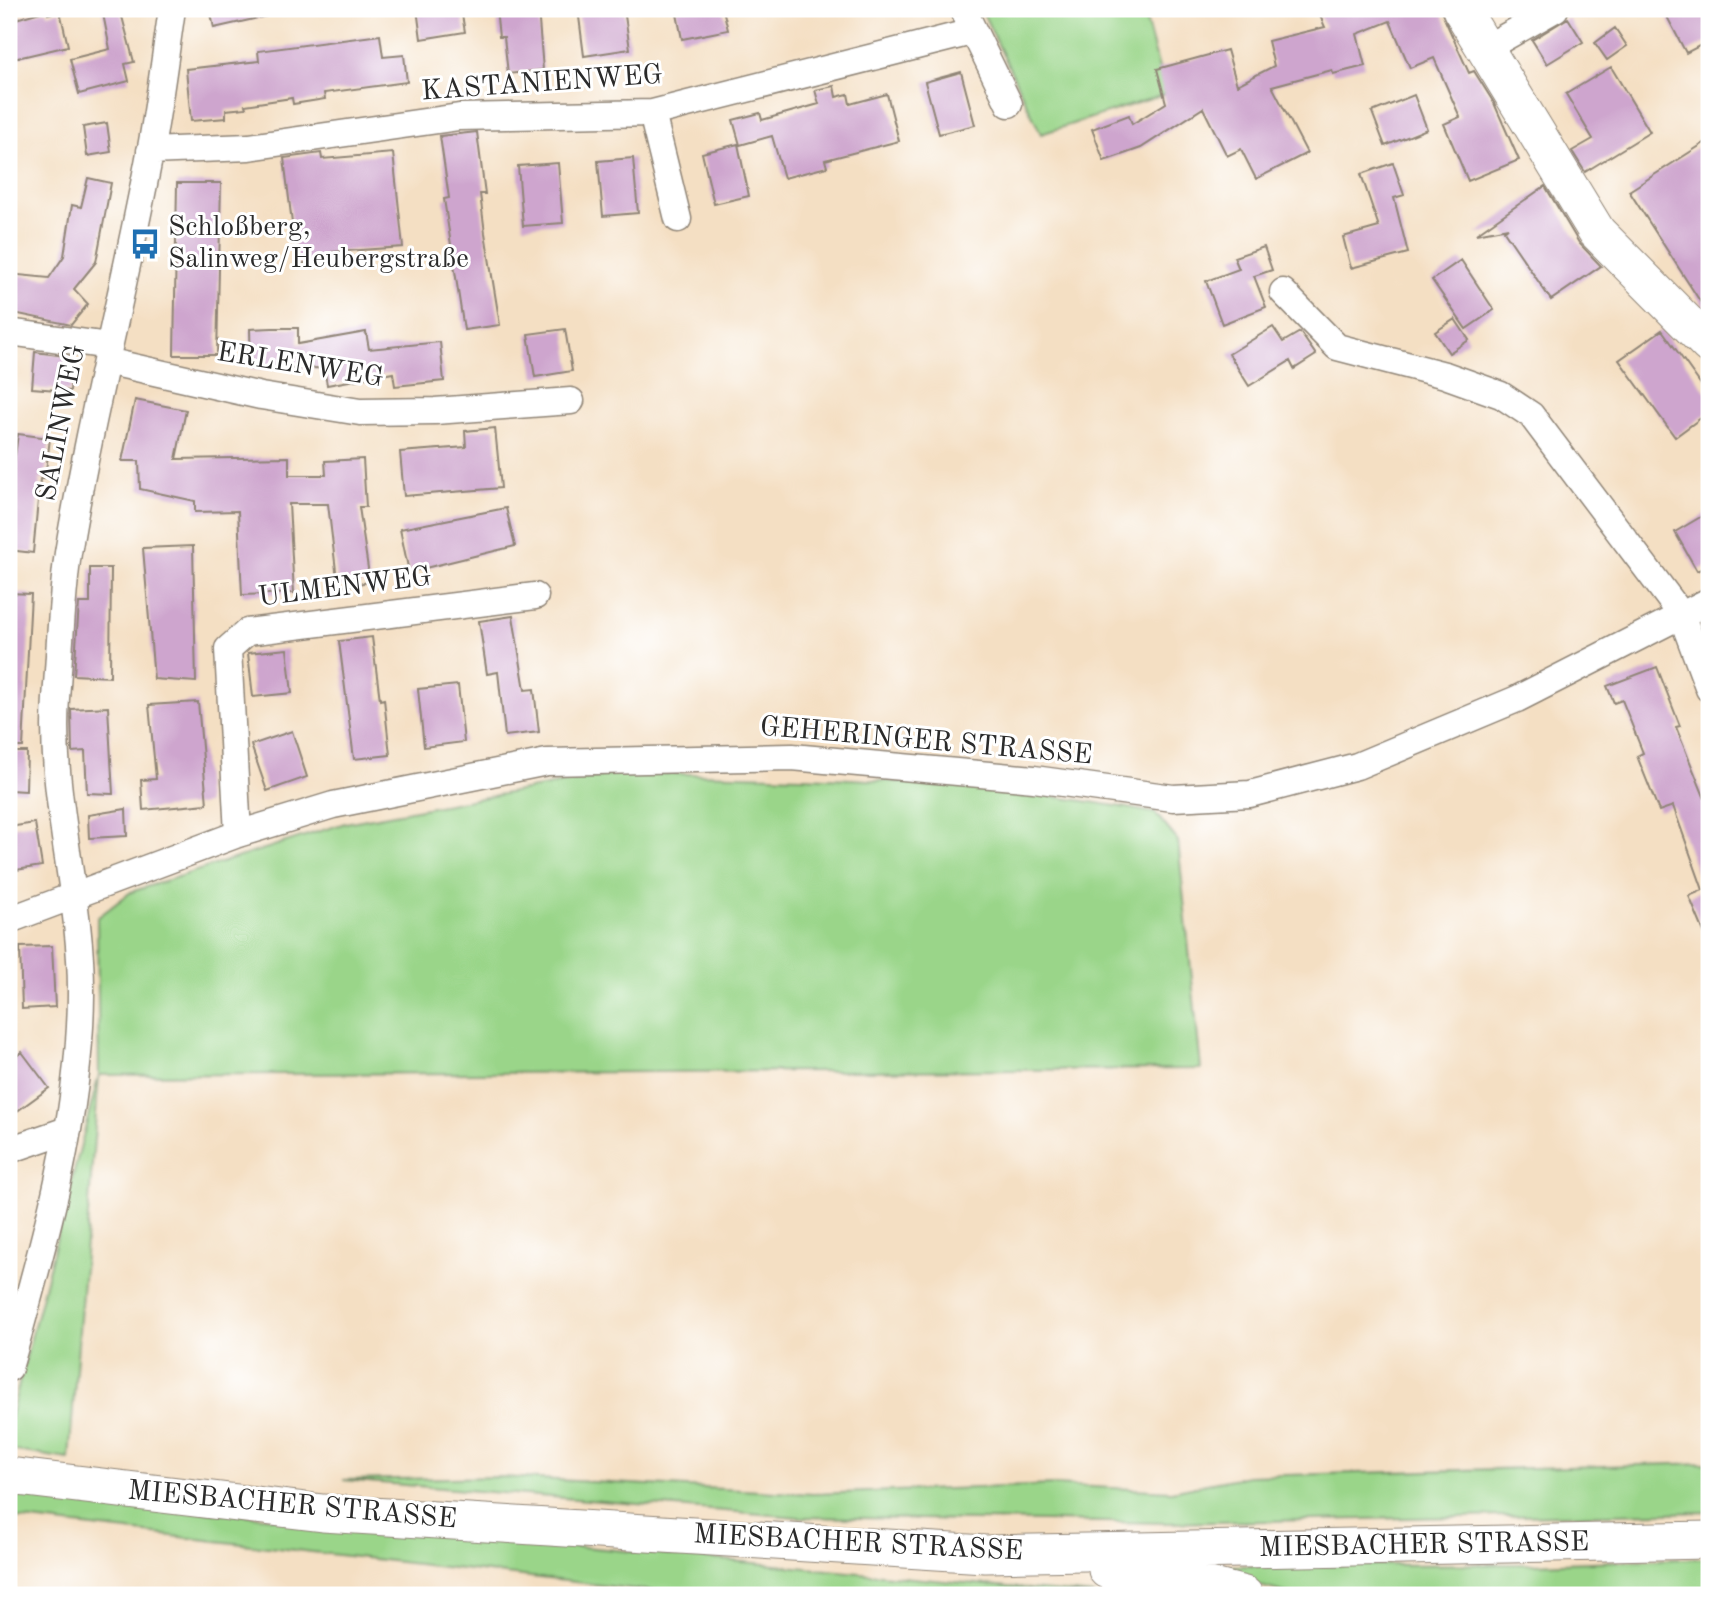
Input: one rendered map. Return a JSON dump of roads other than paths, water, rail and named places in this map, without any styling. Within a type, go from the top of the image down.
[{"type":"main road","points":[[1461,9],[1597,232],[1709,345]]},
{"type":"main road","name":"MIESBACHER STRASSE","points":[[9,1476],[323,1513],[985,1554],[1709,1541]]},
{"type":"main road","points":[[985,1554],[1189,1581],[1244,1595]]},
{"type":"street","name":"SALINWEG","points":[[9,1368],[68,1130],[81,993],[74,895],[55,770],[56,701],[68,556],[150,151],[172,9]]},
{"type":"street","points":[[1484,49],[1555,9]]},
{"type":"street","name":"KASTANIENWEG","points":[[150,151],[249,147],[459,117],[652,113],[968,20]]},
{"type":"street","points":[[968,20],[1009,104]]},
{"type":"street","points":[[652,113],[678,219]]},
{"type":"street","points":[[1283,292],[1337,346],[1445,375],[1501,395],[1531,415],[1681,614],[1709,689]]},
{"type":"street","name":"ERLENWEG","points":[[9,332],[107,354],[261,396],[360,412],[435,411],[571,401]]},
{"type":"street","name":"ULMENWEG","points":[[238,834],[228,649],[247,632],[535,596]]},
{"type":"street","name":"GEHERINGER STRASSE","points":[[9,920],[238,834],[333,805],[569,760],[792,757],[1034,779],[1173,798],[1250,794],[1357,766],[1394,751],[1517,699],[1709,600]]},
{"type":"street","points":[[9,1150],[68,1130]]},
{"type":"place","name":"Schloßberg, Salinweg/Heubergstraße","points":[[145,244]]}]
